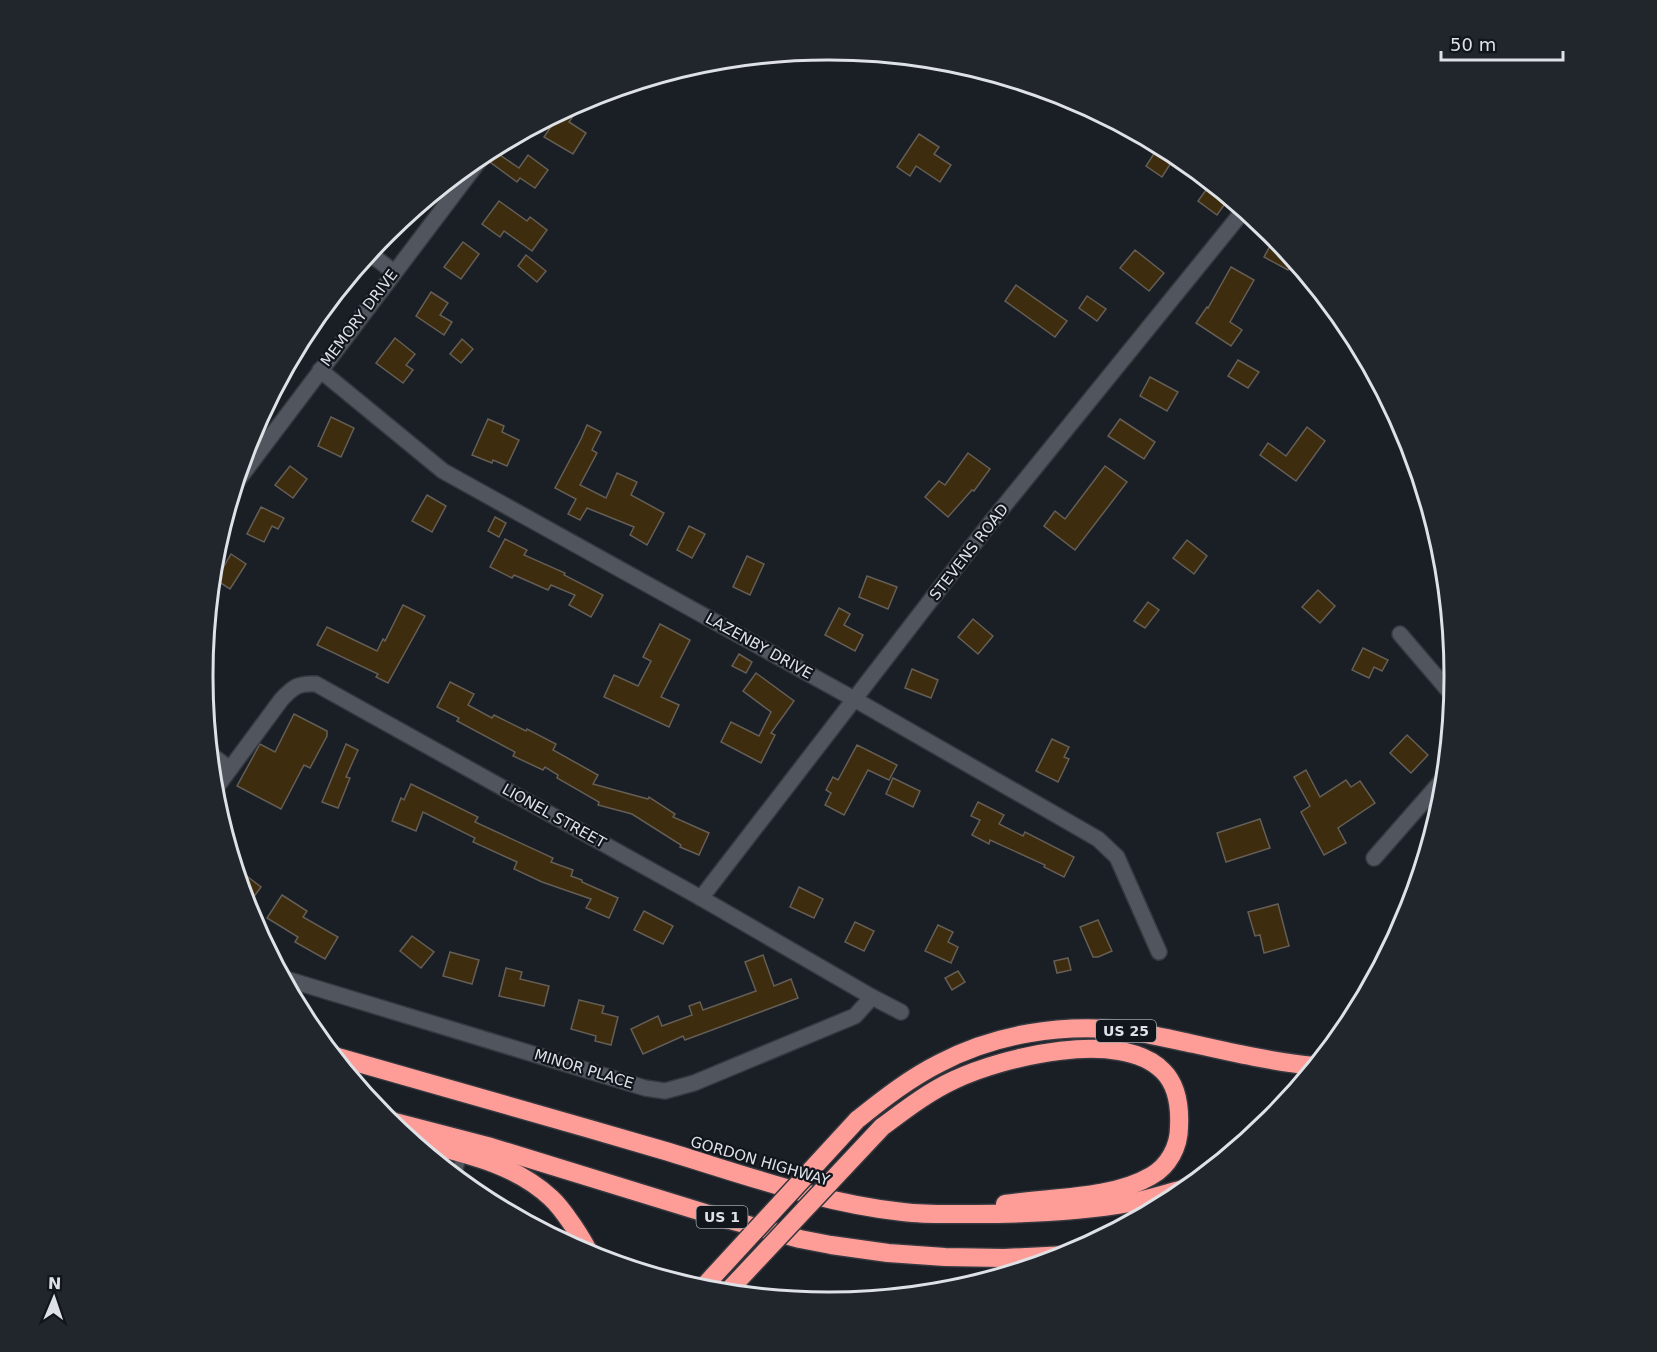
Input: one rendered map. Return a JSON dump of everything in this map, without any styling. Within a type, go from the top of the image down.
[{"type":"highway","name":"US 25","points":[[710,1280],[857,1120],[897,1089],[941,1062],[982,1045],[1048,1030],[1122,1030],[1251,1057],[1306,1065]]},
{"type":"highway","points":[[734,1285],[882,1127],[933,1091],[954,1080],[1014,1058],[1082,1050],[1113,1051],[1136,1055],[1151,1062],[1170,1080],[1177,1099],[1180,1117],[1179,1137],[1174,1151],[1164,1166],[1154,1175],[1119,1189],[931,1214]]},
{"type":"highway","name":"GORDON HIGHWAY","points":[[347,1060],[834,1201],[931,1214],[1020,1214],[1070,1211],[1131,1202],[1160,1195]]},
{"type":"highway","name":"US 1","points":[[407,1125],[502,1150],[716,1216],[800,1239],[888,1253],[945,1257],[1033,1257]]},
{"type":"highway","points":[[429,1145],[509,1169],[532,1182],[552,1199],[583,1241]]},
{"type":"street","name":"MEMORY DRIVE","points":[[250,463],[465,179]]},
{"type":"street","name":"STEVENS ROAD","points":[[701,898],[992,522],[1239,216]]},
{"type":"street","points":[[376,258],[394,272]]},
{"type":"street","name":"LAZENBY DRIVE","points":[[320,370],[443,471],[854,699],[1098,839],[1117,857],[1159,952]]},
{"type":"street","points":[[1400,634],[1444,685]]},
{"type":"street","name":"LIONEL STREET","points":[[222,780],[281,700],[301,684],[316,684],[901,1012]]},
{"type":"street","points":[[219,761],[230,769]]},
{"type":"street","points":[[1374,858],[1434,790]]},
{"type":"street","name":"MINOR PLACE","points":[[294,981],[645,1088],[665,1091],[694,1083],[855,1016],[872,997]]},
{"type":"lane","points":[[458,1168],[462,1154]]},
{"type":"building","points":[[573,116],[569,122],[586,133],[573,154],[544,137],[551,127]]},
{"type":"building","points":[[919,134],[939,147],[934,154],[951,165],[940,182],[916,166],[910,176],[897,167]]},
{"type":"building","points":[[1154,154],[1170,164],[1162,177],[1146,166]]},
{"type":"building","points":[[500,155],[519,168],[528,155],[548,170],[535,188],[520,178],[517,182],[490,162]]},
{"type":"building","points":[[1206,190],[1224,204],[1217,215],[1198,201]]},
{"type":"building","points":[[499,201],[527,221],[530,217],[547,230],[532,251],[504,231],[500,237],[482,224]]},
{"type":"building","points":[[463,242],[479,254],[461,279],[444,267]]},
{"type":"building","points":[[1270,246],[1290,267],[1288,270],[1264,257]]},
{"type":"building","points":[[1135,250],[1164,273],[1149,291],[1120,268]]},
{"type":"building","points":[[526,255],[546,271],[537,282],[518,266]]},
{"type":"building","points":[[1231,267],[1254,280],[1230,322],[1242,330],[1231,346],[1196,323],[1208,308]]},
{"type":"building","points":[[1016,285],[1067,321],[1055,337],[1005,301]]},
{"type":"building","points":[[431,292],[448,303],[440,315],[452,322],[444,335],[416,316]]},
{"type":"building","points":[[1087,296],[1106,309],[1097,321],[1079,308]]},
{"type":"building","points":[[395,338],[415,354],[406,365],[413,370],[403,383],[376,363]]},
{"type":"building","points":[[462,339],[473,349],[461,363],[450,354]]},
{"type":"building","points":[[1238,360],[1259,372],[1248,388],[1228,376]]},
{"type":"building","points":[[1150,377],[1178,392],[1167,411],[1140,396]]},
{"type":"building","points":[[331,417],[354,428],[341,457],[318,446]]},
{"type":"building","points":[[488,419],[504,426],[502,432],[519,440],[507,466],[472,455]]},
{"type":"building","points":[[1120,419],[1155,442],[1144,459],[1108,436]]},
{"type":"building","points":[[587,425],[601,432],[592,450],[597,453],[580,485],[606,498],[617,473],[637,482],[631,495],[664,513],[647,545],[630,535],[634,527],[587,508],[580,520],[568,514],[576,499],[555,488]]},
{"type":"building","points":[[1307,427],[1325,441],[1296,481],[1260,455],[1268,443],[1286,456]]},
{"type":"building","points":[[968,453],[990,469],[974,491],[972,490],[948,517],[925,497],[939,481],[945,485]]},
{"type":"building","points":[[290,466],[307,479],[293,498],[275,485]]},
{"type":"building","points":[[1105,466],[1127,482],[1075,550],[1044,526],[1055,511],[1065,519]]},
{"type":"building","points":[[427,495],[446,506],[432,532],[412,521]]},
{"type":"building","points":[[261,507],[284,518],[278,529],[272,526],[264,542],[247,534]]},
{"type":"building","points":[[495,517],[506,523],[499,537],[488,531]]},
{"type":"building","points":[[689,526],[705,534],[692,558],[677,550]]},
{"type":"building","points":[[505,539],[527,550],[524,555],[565,573],[564,575],[603,595],[591,617],[569,605],[575,595],[551,585],[548,590],[514,575],[512,578],[490,567]]},
{"type":"building","points":[[1187,540],[1207,556],[1194,574],[1173,558]]},
{"type":"building","points":[[231,554],[246,564],[230,589],[220,583],[222,570]]},
{"type":"building","points":[[747,556],[764,564],[750,595],[733,587]]},
{"type":"building","points":[[867,576],[897,587],[888,609],[859,597]]},
{"type":"building","points":[[1318,590],[1335,606],[1320,623],[1302,607]]},
{"type":"building","points":[[1148,602],[1159,610],[1145,628],[1134,621]]},
{"type":"building","points":[[403,605],[425,616],[388,683],[376,677],[378,674],[317,645],[327,627],[377,651],[383,639],[385,641]]},
{"type":"building","points":[[839,608],[850,614],[844,625],[863,635],[855,651],[825,635]]},
{"type":"building","points":[[973,619],[993,636],[978,654],[958,637]]},
{"type":"building","points":[[660,624],[690,640],[661,697],[679,705],[669,727],[604,697],[614,675],[638,686],[651,661],[643,657]]},
{"type":"building","points":[[1363,648],[1388,660],[1382,671],[1374,667],[1369,678],[1352,670]]},
{"type":"building","points":[[739,654],[752,662],[746,673],[732,666]]},
{"type":"building","points":[[912,669],[938,680],[931,698],[905,688]]},
{"type":"building","points":[[756,673],[794,701],[771,733],[775,735],[761,763],[721,742],[731,722],[759,736],[771,712],[743,691]]},
{"type":"building","points":[[450,682],[474,694],[468,705],[492,718],[494,715],[556,744],[553,750],[598,775],[593,784],[648,799],[649,797],[675,814],[673,817],[709,833],[699,855],[680,847],[681,845],[632,814],[598,805],[599,802],[557,778],[558,775],[545,767],[543,770],[513,756],[515,752],[457,721],[459,718],[437,707]]},
{"type":"building","points":[[294,714],[327,731],[327,736],[310,768],[304,765],[281,809],[237,786],[260,744],[275,752]]},
{"type":"building","points":[[1407,735],[1428,755],[1411,773],[1390,753]]},
{"type":"building","points":[[1052,739],[1069,747],[1064,757],[1069,759],[1058,782],[1036,771]]},
{"type":"building","points":[[346,744],[358,750],[346,777],[350,778],[338,808],[322,802]]},
{"type":"building","points":[[857,745],[897,765],[889,780],[868,770],[844,815],[825,805],[831,793],[826,790],[833,777],[838,780]]},
{"type":"building","points":[[1306,770],[1320,797],[1346,780],[1351,787],[1360,781],[1375,803],[1338,828],[1346,843],[1324,855],[1301,812],[1310,806],[1294,777]]},
{"type":"building","points":[[893,778],[920,791],[913,807],[886,794]]},
{"type":"building","points":[[411,784],[478,817],[475,822],[553,858],[551,862],[573,870],[571,876],[618,898],[609,918],[586,908],[591,899],[542,882],[514,869],[517,862],[473,842],[475,838],[423,812],[416,831],[392,821],[401,798],[404,800]]},
{"type":"building","points":[[978,802],[1004,815],[999,824],[1023,836],[1025,832],[1074,857],[1064,877],[1044,867],[1045,865],[990,840],[989,844],[972,835],[980,820],[971,816]]},
{"type":"building","points":[[1260,819],[1270,848],[1226,862],[1217,833]]},
{"type":"building","points":[[245,875],[261,887],[254,897]]},
{"type":"building","points":[[799,887],[823,899],[814,918],[790,907]]},
{"type":"building","points":[[282,895],[307,911],[303,917],[338,937],[325,959],[295,942],[298,937],[267,918]]},
{"type":"building","points":[[1278,904],[1289,946],[1264,953],[1260,935],[1255,936],[1248,912]]},
{"type":"building","points":[[644,911],[673,926],[663,944],[634,930]]},
{"type":"building","points":[[1098,920],[1112,951],[1093,957],[1080,927]]},
{"type":"building","points":[[855,922],[874,931],[864,951],[845,942]]},
{"type":"building","points":[[938,925],[953,932],[948,942],[958,947],[951,963],[925,951]]},
{"type":"building","points":[[412,936],[434,952],[421,968],[400,951]]},
{"type":"building","points":[[450,952],[479,960],[472,984],[443,976]]},
{"type":"building","points":[[763,955],[774,986],[791,979],[798,998],[685,1040],[683,1036],[643,1054],[631,1029],[658,1016],[662,1026],[692,1015],[689,1006],[700,1002],[703,1010],[756,991],[745,962]]},
{"type":"building","points":[[1068,958],[1071,970],[1057,973],[1054,961]]},
{"type":"building","points":[[506,968],[522,972],[520,979],[549,986],[544,1006],[499,996]]},
{"type":"building","points":[[958,971],[965,982],[952,990],[945,978]]},
{"type":"building","points":[[579,1000],[604,1006],[602,1013],[618,1017],[611,1045],[595,1041],[596,1036],[571,1029]]}]
